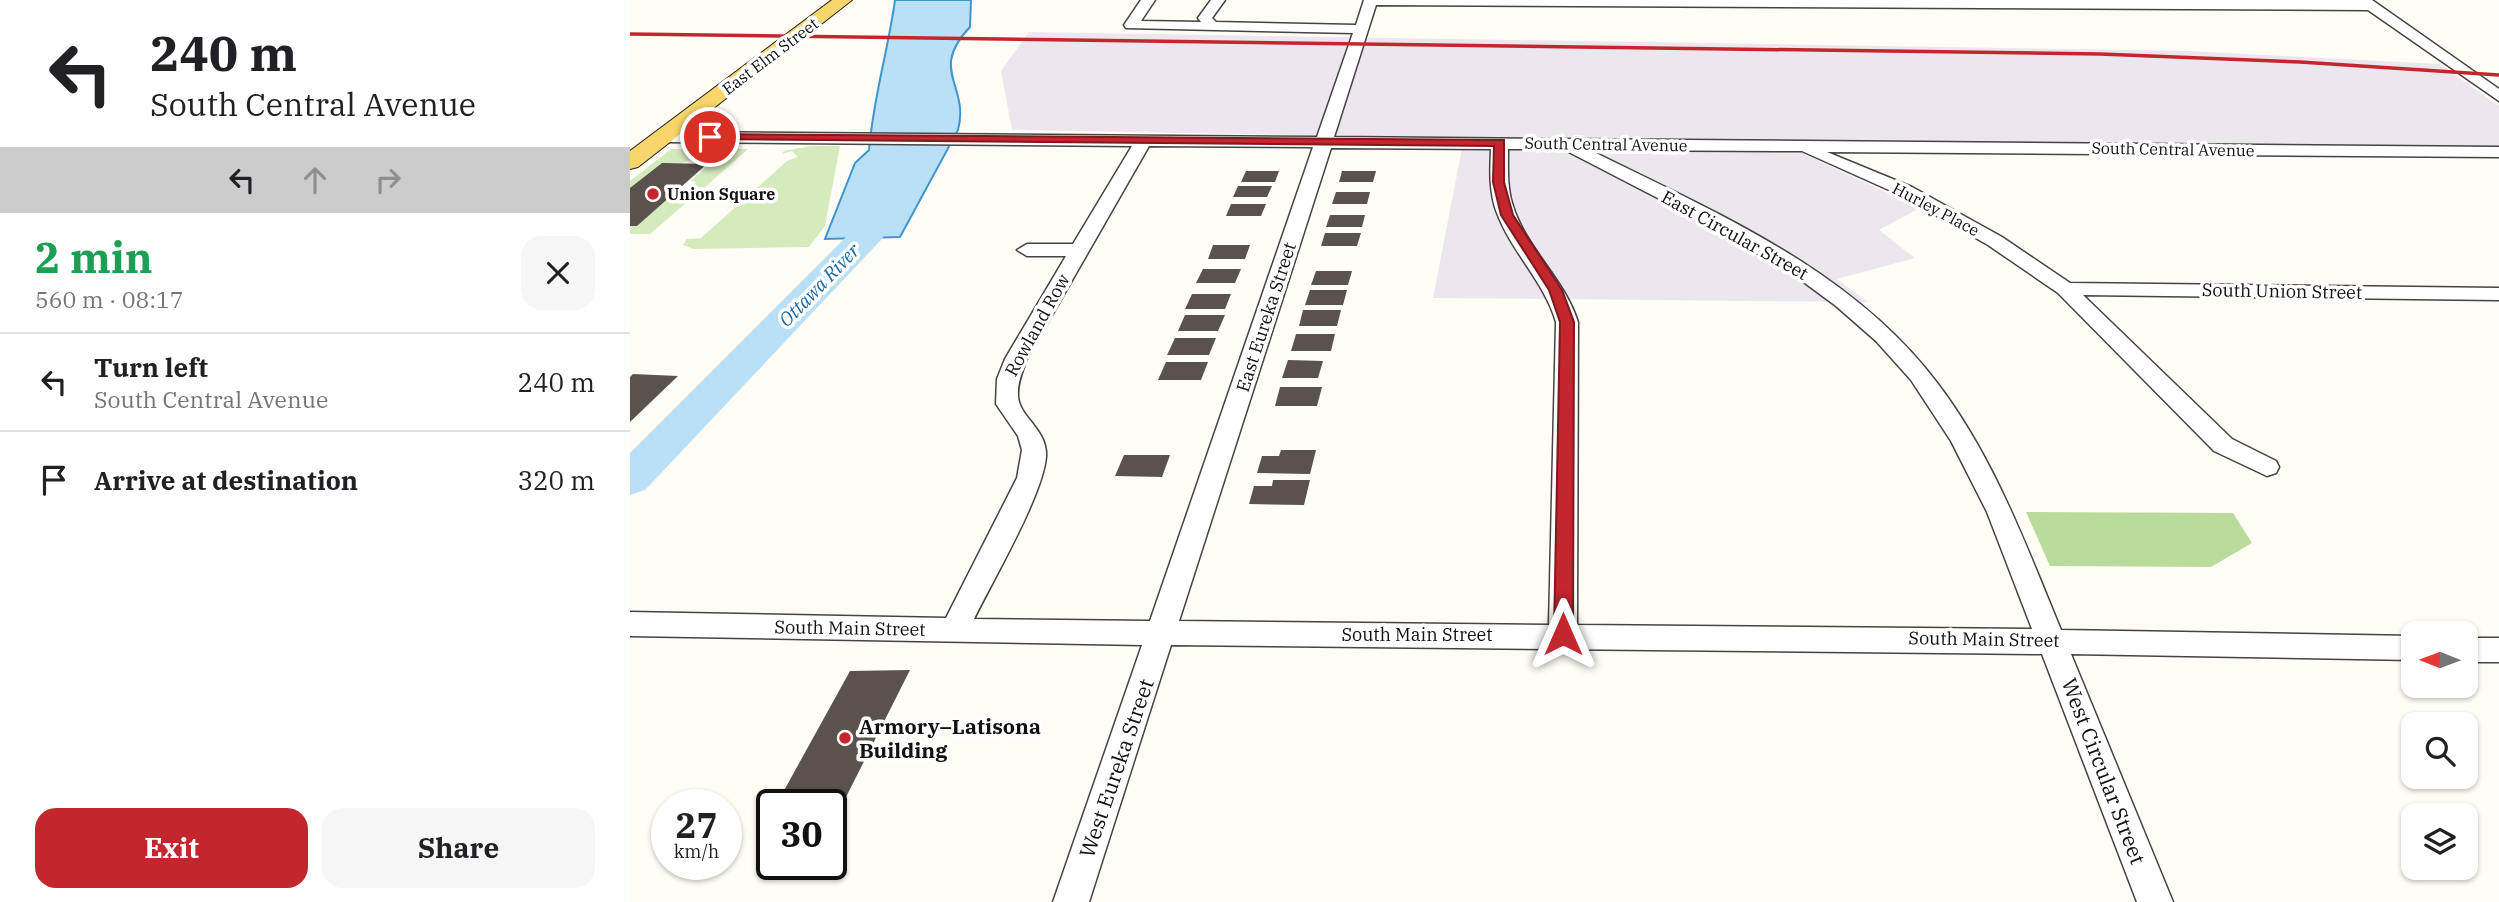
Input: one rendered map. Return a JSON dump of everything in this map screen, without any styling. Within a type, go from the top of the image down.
[{"type":"main road","name":"East Elm Street","points":[[630,162],[843,0]]},
{"type":"main road","name":"South Central Avenue","points":[[630,136],[663,137]]},
{"type":"street","points":[[1148,0],[1131,24],[1362,29]]},
{"type":"street","points":[[1212,26],[1205,18],[1217,0]]},
{"type":"street","points":[[1371,0],[2367,3],[2499,96]]},
{"type":"street","name":"East Eureka Street","points":[[1161,633],[1371,0]]},
{"type":"street","name":"South Central Avenue","points":[[663,137],[2499,152]]},
{"type":"street","name":"Rowland Row","points":[[955,629],[1030,478],[1034,451],[1026,432],[1006,404],[1005,384],[1016,359],[1143,141]]},
{"type":"street","points":[[1500,143],[1499,182],[1507,215],[1556,290],[1567,322],[1563,634]]},
{"type":"street","name":"East Circular Street","points":[[1563,144],[1770,251],[1814,278],[1880,331],[1921,376],[1974,460],[2005,523],[2053,640]]},
{"type":"street","name":"Hurley Place","points":[[1797,146],[1906,191],[1995,241],[2065,289],[2223,445],[2267,467]]},
{"type":"street","points":[[1027,250],[1079,250]]},
{"type":"street","name":"South Union Street","points":[[2065,289],[2499,294]]},
{"type":"street","name":"South Main Street","points":[[630,624],[1161,633],[1563,634],[2053,640],[2401,648]]},
{"type":"street","name":"West Eureka Street","points":[[1071,902],[1161,633]]},
{"type":"street","name":"West Circular Street","points":[[2053,640],[2155,902]]},
{"type":"street","points":[[2478,650],[2499,650]]},
{"type":"shaded area","points":[[1029,32],[2189,51],[2440,64],[2499,106],[2499,147],[1800,152],[1920,208],[1879,230],[1915,258],[1837,279],[1868,302],[1433,298],[1464,138],[1012,130],[1001,71]]},
{"type":"green space","points":[[811,146],[840,146],[825,226],[809,247],[694,249],[683,245],[687,239],[701,238],[787,161],[798,157],[792,151],[782,154],[784,151]]},
{"type":"green space","points":[[671,149],[712,149],[695,160],[687,161],[630,188],[630,181]]},
{"type":"green space","points":[[715,149],[748,149],[705,187],[690,187],[696,182],[691,181],[714,159],[705,158]]},
{"type":"green space","points":[[687,190],[701,190],[650,234],[630,234],[630,226],[637,226],[669,196]]},
{"type":"green space","points":[[2026,512],[2233,513],[2252,543],[2211,567],[2050,566]]},
{"type":"water","points":[[895,0],[971,0],[970,27],[952,55],[951,67],[959,101],[958,130],[900,237],[825,239],[855,163],[869,150]]},
{"type":"building","name":"Union Square","points":[[662,163],[707,164],[637,226],[630,226],[630,188]]},
{"type":"building","points":[[1246,171],[1279,171],[1275,182],[1241,182]]},
{"type":"building","points":[[1342,171],[1376,171],[1373,182],[1339,182]]},
{"type":"building","points":[[1238,186],[1272,186],[1267,197],[1233,197]]},
{"type":"building","points":[[1336,192],[1370,192],[1367,204],[1332,204]]},
{"type":"building","points":[[1231,204],[1266,204],[1261,216],[1226,216]]},
{"type":"building","points":[[1330,215],[1365,215],[1362,227],[1326,227]]},
{"type":"building","points":[[1325,233],[1361,233],[1357,246],[1321,246]]},
{"type":"building","points":[[1213,245],[1250,245],[1245,259],[1208,259]]},
{"type":"building","points":[[1203,269],[1241,269],[1235,283],[1196,283]]},
{"type":"building","points":[[1316,271],[1352,271],[1348,285],[1311,285]]},
{"type":"building","points":[[1310,290],[1347,290],[1343,305],[1305,305]]},
{"type":"building","points":[[1192,294],[1231,294],[1225,309],[1185,309]]},
{"type":"building","points":[[1303,310],[1341,310],[1337,326],[1299,326]]},
{"type":"building","points":[[1185,315],[1225,315],[1218,331],[1178,331]]},
{"type":"building","points":[[1296,334],[1335,334],[1331,351],[1291,351]]},
{"type":"building","points":[[1175,338],[1216,338],[1209,355],[1167,355]]},
{"type":"building","points":[[1288,360],[1323,361],[1318,378],[1282,378]]},
{"type":"building","points":[[1166,362],[1208,362],[1201,380],[1158,380]]},
{"type":"building","points":[[633,374],[678,376],[630,422],[630,377]]},
{"type":"building","points":[[1280,387],[1322,387],[1317,406],[1275,406]]},
{"type":"building","points":[[1281,450],[1316,450],[1310,474],[1257,473],[1262,456],[1279,456]]},
{"type":"building","points":[[1124,455],[1170,455],[1162,477],[1115,476]]},
{"type":"building","points":[[1273,480],[1310,480],[1304,505],[1249,504],[1254,486],[1272,486]]},
{"type":"building","name":"Armory–Latisona Building","points":[[910,670],[847,795],[847,789],[785,789],[850,671]]},
{"type":"waterway","name":"Ottawa River","points":[[630,479],[869,233],[881,184]]},
{"type":"railway","points":[[630,34],[2100,54],[2300,62],[2499,75]]},
{"type":"place","name":"Union Square","points":[[653,194]]},
{"type":"place","name":"Armory–Latisona Building","points":[[845,738]]},
{"type":"route","points":[[710,137],[1500,143],[1499,182],[1507,215],[1556,290],[1567,322],[1563,634]]}]
